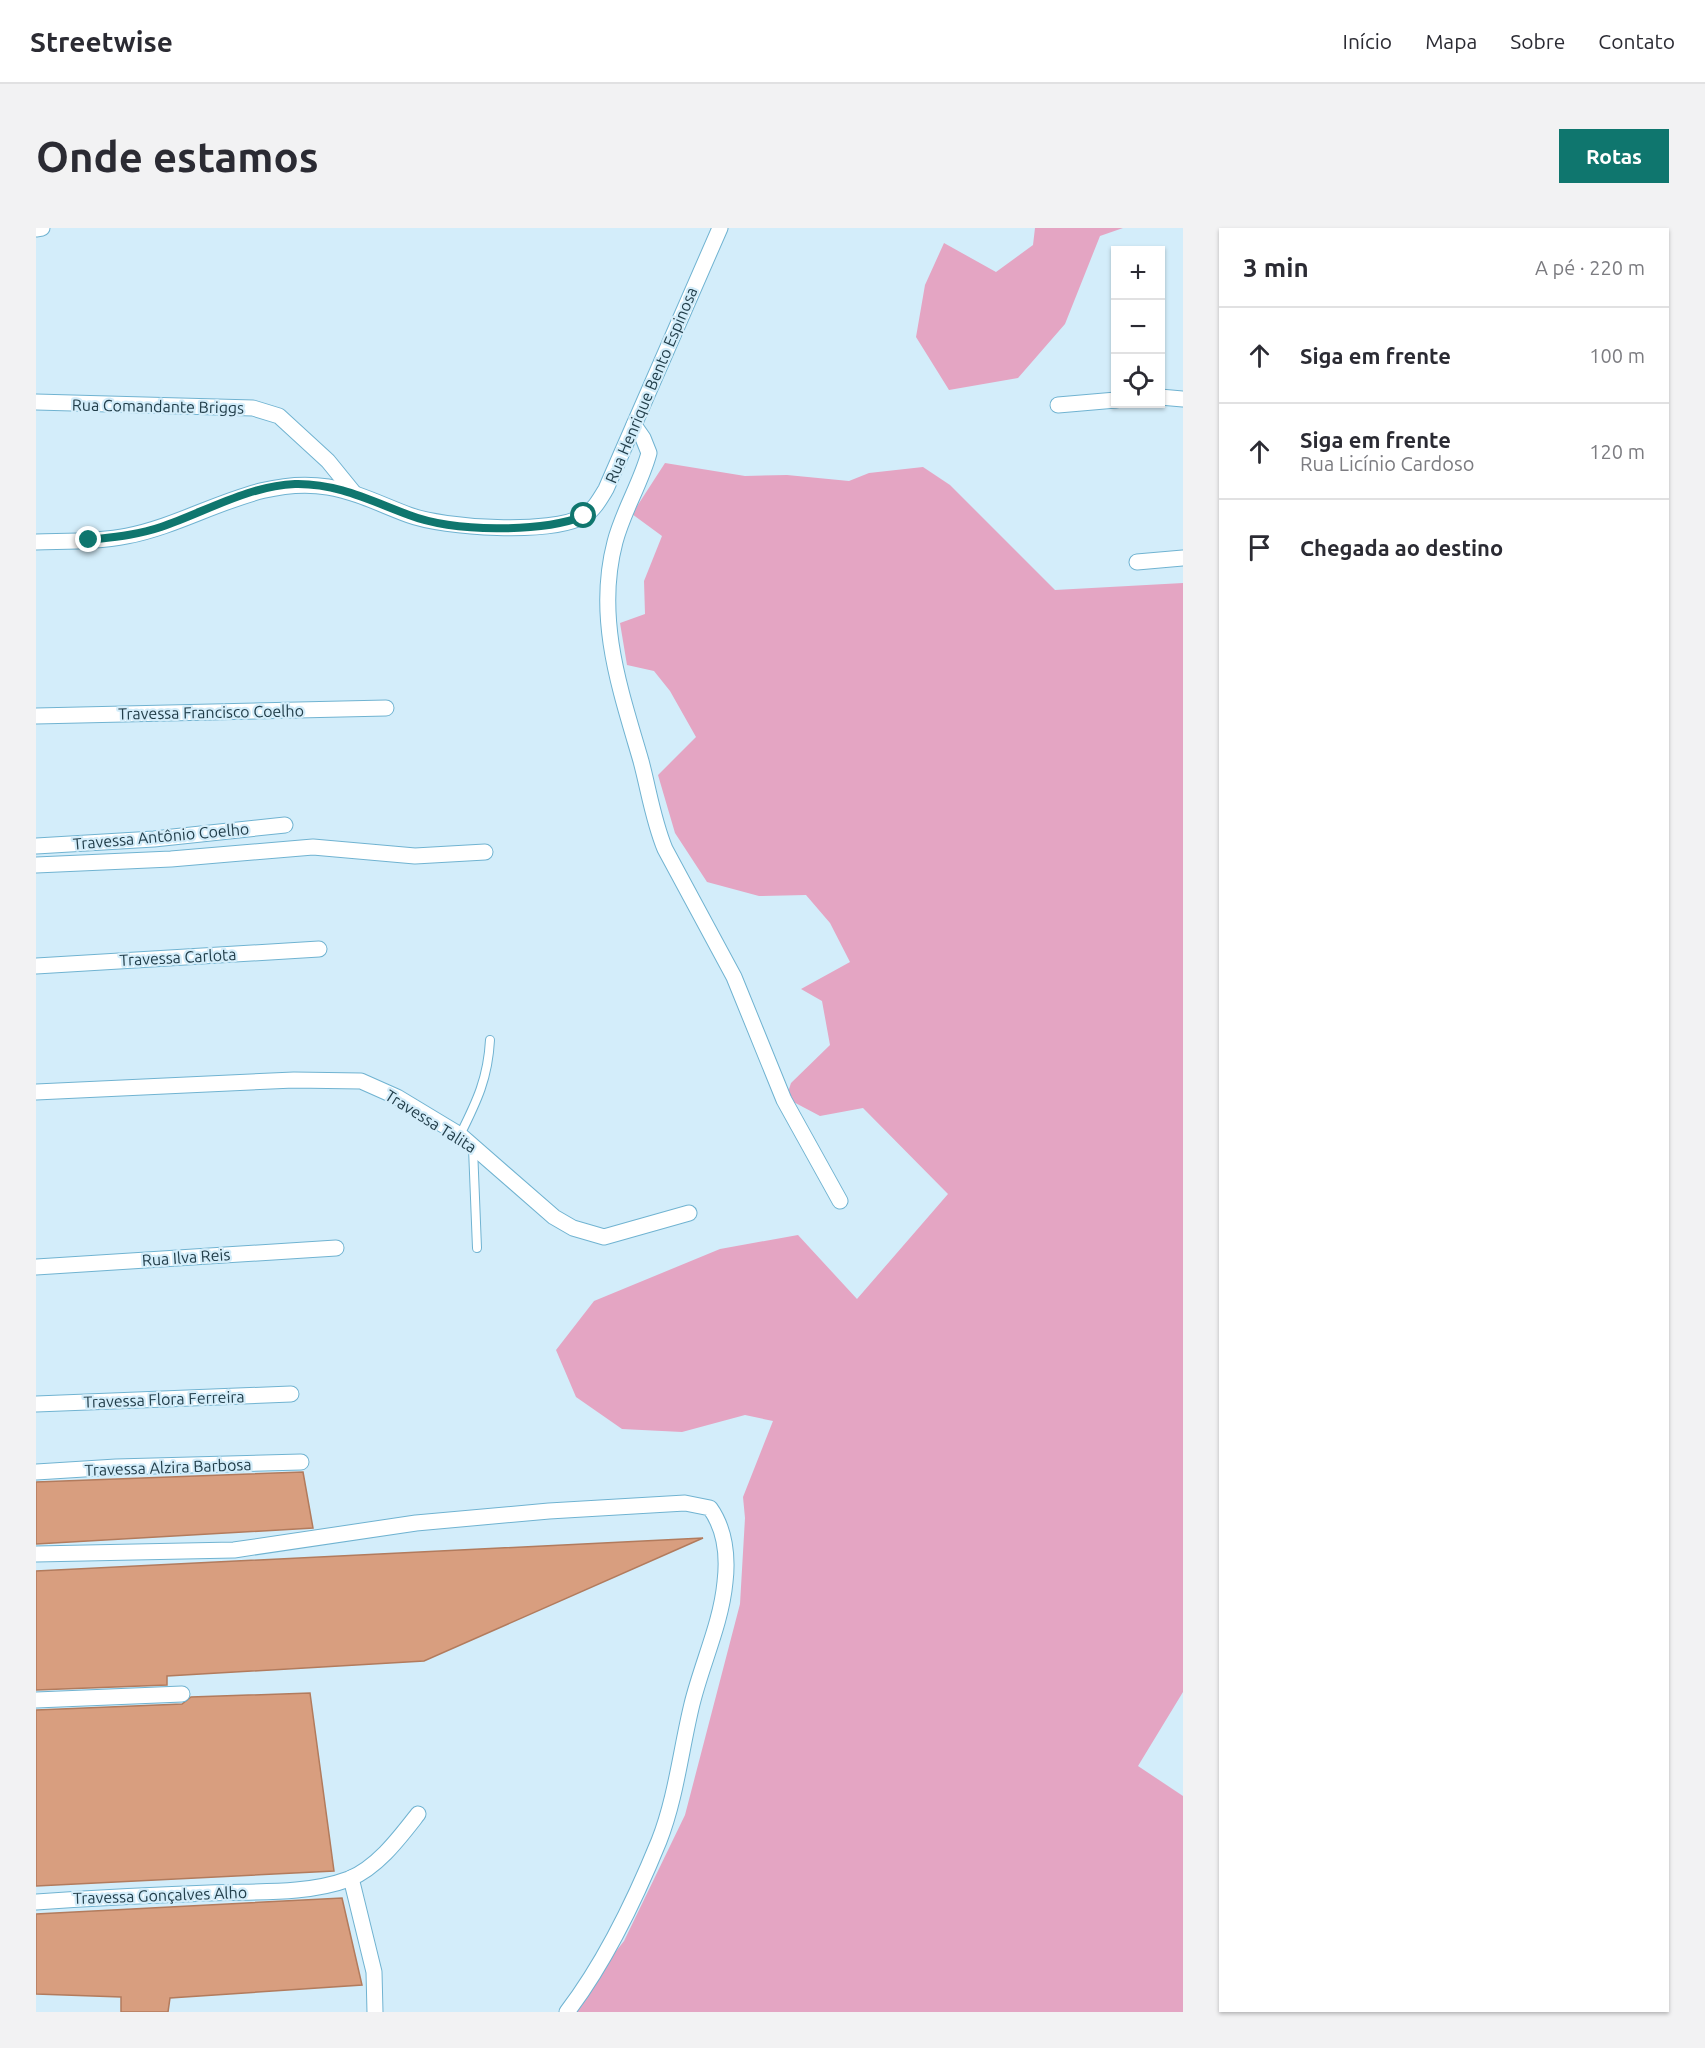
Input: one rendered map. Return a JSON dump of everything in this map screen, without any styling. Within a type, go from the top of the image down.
[{"type":"street","points":[[36,229],[42,228]]},
{"type":"street","name":"Rua Henrique Bento Espinosa","points":[[354,493],[410,516],[451,527],[550,526],[584,516],[595,507],[606,489],[720,228]]},
{"type":"street","points":[[1165,397],[1183,399]]},
{"type":"street","points":[[1058,405],[1111,400]]},
{"type":"street","name":"Rua Comandante Briggs","points":[[36,402],[253,408],[279,416],[315,448],[354,493]]},
{"type":"street","points":[[633,425],[643,438],[649,453],[615,542],[610,570],[607,603],[609,648],[618,686],[641,763],[656,828],[665,849],[734,977],[784,1100],[840,1201]]},
{"type":"street","points":[[36,542],[126,536],[161,527],[210,507],[269,488],[306,485],[354,493]]},
{"type":"street","points":[[1137,561],[1183,558]]},
{"type":"street","name":"Travessa Francisco Coelho","points":[[36,716],[386,708]]},
{"type":"street","name":"Travessa Antônio Coelho","points":[[36,846],[120,841],[285,825]]},
{"type":"street","points":[[118,862],[120,841]]},
{"type":"street","points":[[36,865],[118,862],[313,847],[415,856],[485,852]]},
{"type":"street","name":"Travessa Carlota","points":[[36,966],[319,949]]},
{"type":"street","name":"Travessa Talita","points":[[36,1092],[294,1080],[361,1081],[397,1097],[466,1140],[554,1217],[586,1233],[604,1237],[689,1213]]},
{"type":"street","name":"Rua Ilva Reis","points":[[36,1267],[336,1248]]},
{"type":"street","name":"Travessa Flora Ferreira","points":[[36,1404],[291,1394]]},
{"type":"street","name":"Travessa Alzira Barbosa","points":[[36,1472],[116,1467],[301,1462]]},
{"type":"street","points":[[36,1554],[234,1550],[416,1523],[518,1514],[685,1503],[710,1508],[717,1518],[723,1535],[725,1582],[718,1619],[684,1735],[668,1814],[649,1865],[604,1957],[567,2012]]},
{"type":"street","points":[[36,1700],[182,1694]]},
{"type":"street","name":"Travessa Gonçalves Alho","points":[[36,1902],[123,1895],[283,1890],[322,1886],[351,1878],[377,1861],[418,1814]]},
{"type":"street","points":[[351,1878],[374,1971],[375,2012]]},
{"type":"lane","points":[[477,1248],[466,1140],[488,1070],[490,1040]]},
{"type":"shaded area","points":[[1035,228],[1123,228],[1100,236],[1065,324],[1018,378],[949,390],[916,337],[925,285],[944,243],[996,272],[1033,245]]},
{"type":"shaded area","points":[[665,463],[745,476],[787,475],[849,481],[869,473],[923,467],[950,485],[1055,590],[1183,583],[1183,1692],[1138,1766],[1183,1796],[1183,2012],[568,2012],[624,1941],[685,1815],[740,1604],[745,1518],[743,1497],[773,1421],[745,1415],[682,1432],[622,1429],[576,1397],[556,1350],[594,1301],[720,1249],[798,1235],[857,1299],[948,1194],[863,1108],[820,1116],[786,1098],[791,1083],[830,1045],[822,1001],[801,989],[850,962],[830,923],[806,895],[759,896],[707,882],[675,833],[658,775],[696,737],[670,691],[654,671],[627,665],[620,623],[645,614],[644,581],[662,536],[632,514]]},
{"type":"building","points":[[303,1472],[313,1528],[36,1544],[36,1482]]},
{"type":"building","points":[[703,1538],[424,1661],[167,1676],[167,1685],[36,1690],[36,1571]]},
{"type":"building","points":[[310,1693],[334,1871],[36,1886],[36,1710],[182,1704],[191,1697]]},
{"type":"building","points":[[342,1898],[362,1985],[170,1998],[168,2012],[121,2012],[121,1997],[36,1994],[36,1914]]},
{"type":"route","points":[[89,540],[126,536],[161,527],[210,507],[269,488],[296,484],[327,486],[354,493],[410,516],[451,527],[550,526],[584,516]]}]
